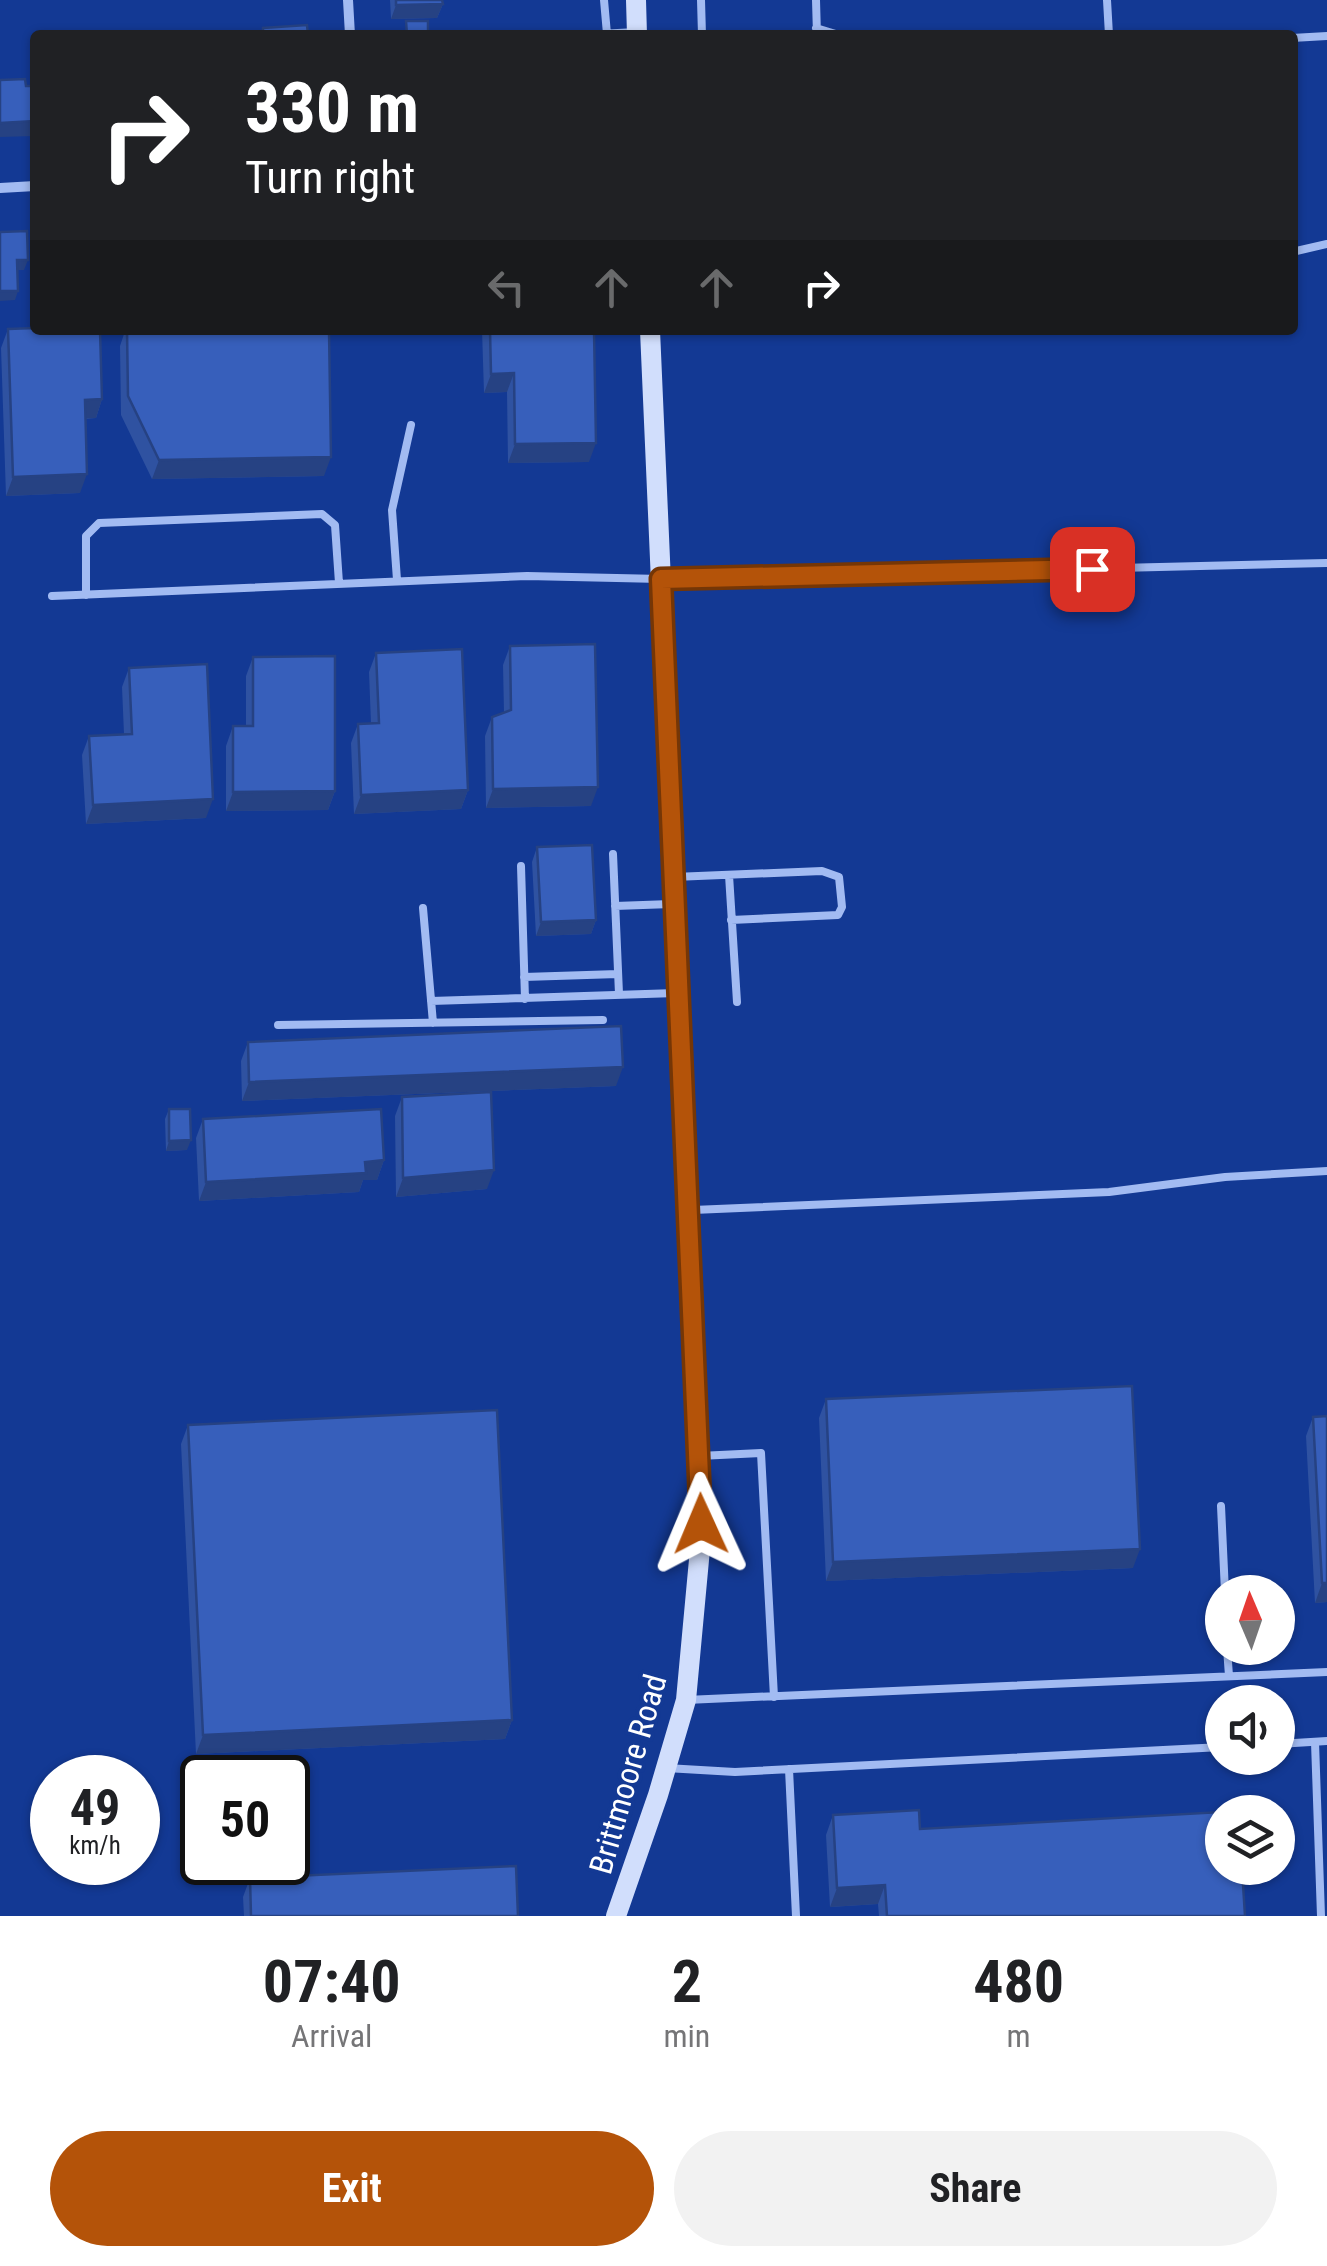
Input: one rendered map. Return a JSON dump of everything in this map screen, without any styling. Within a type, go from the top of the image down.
[{"type":"main road","points":[[636,0],[637,30]]},
{"type":"main road","name":"Brittmoore Road","points":[[616,1916],[686,1700],[700,1549],[650,335]]},
{"type":"street","points":[[348,0],[350,30]]},
{"type":"street","points":[[0,188],[30,186]]},
{"type":"lane","points":[[604,0],[607,30]]},
{"type":"lane","points":[[701,0],[702,30]]},
{"type":"lane","points":[[816,0],[817,30]]},
{"type":"lane","points":[[1108,0],[1109,30]]},
{"type":"lane","points":[[1298,38],[1327,36]]},
{"type":"lane","points":[[1298,251],[1327,244]]},
{"type":"lane","points":[[397,580],[392,510],[412,425]]},
{"type":"lane","points":[[86,595],[86,536],[99,523],[322,514],[335,525],[339,584]]},
{"type":"lane","points":[[52,596],[528,576],[661,579],[1327,563]]},
{"type":"lane","points":[[613,854],[619,994]]},
{"type":"lane","points":[[520,866],[525,999]]},
{"type":"lane","points":[[674,878],[832,872],[838,877],[842,906],[838,915],[731,920]]},
{"type":"lane","points":[[729,875],[737,1002]]},
{"type":"lane","points":[[615,906],[675,904]]},
{"type":"lane","points":[[423,908],[432,1022]]},
{"type":"lane","points":[[524,977],[618,974]]},
{"type":"lane","points":[[431,1000],[679,994]]},
{"type":"lane","points":[[278,1025],[602,1020]]},
{"type":"lane","points":[[688,1210],[1109,1192],[1327,1170]]},
{"type":"lane","points":[[699,1456],[761,1453],[774,1696]]},
{"type":"lane","points":[[1221,1506],[1224,1575]]},
{"type":"lane","points":[[1228,1665],[1228,1676]]},
{"type":"lane","points":[[686,1700],[1327,1672]]},
{"type":"lane","points":[[1295,1743],[1327,1741]]},
{"type":"lane","points":[[1315,1742],[1321,1916]]},
{"type":"lane","points":[[666,1768],[789,1770],[1205,1748]]},
{"type":"lane","points":[[789,1770],[796,1916]]},
{"type":"building","points":[[396,0],[442,0],[443,4],[396,5]]},
{"type":"building","points":[[406,21],[428,21],[428,30],[407,30]]},
{"type":"building","points":[[307,25],[308,30],[263,30]]},
{"type":"building","points":[[25,79],[26,86],[30,86],[30,121],[0,123],[0,80]]},
{"type":"building","points":[[27,231],[28,260],[17,260],[18,291],[0,291],[0,232]]},
{"type":"building","points":[[30,328],[30,335],[100,335],[102,399],[85,400],[87,474],[13,477],[8,329]]},
{"type":"building","points":[[127,335],[329,335],[331,457],[159,460],[128,396]]},
{"type":"building","points":[[490,335],[594,335],[596,443],[515,444],[514,373],[491,374]]},
{"type":"building","points":[[595,644],[598,787],[493,789],[492,717],[511,710],[510,646]]},
{"type":"building","points":[[462,649],[468,790],[361,795],[358,724],[379,723],[376,653]]},
{"type":"building","points":[[335,656],[335,791],[233,792],[233,726],[253,726],[253,657]]},
{"type":"building","points":[[207,664],[213,799],[93,805],[89,736],[132,734],[129,668]]},
{"type":"building","points":[[592,845],[596,920],[541,922],[537,847]]},
{"type":"building","points":[[621,1026],[623,1067],[249,1082],[248,1042]]},
{"type":"building","points":[[491,1092],[494,1170],[403,1178],[402,1097]]},
{"type":"building","points":[[169,1109],[190,1109],[191,1140],[169,1141]]},
{"type":"building","points":[[381,1109],[384,1160],[365,1162],[366,1173],[206,1182],[203,1119]]},
{"type":"building","points":[[1132,1386],[1140,1549],[833,1562],[826,1399]]},
{"type":"building","points":[[497,1410],[512,1720],[203,1735],[188,1425]]},
{"type":"building","points":[[1327,1416],[1327,1583],[1322,1583],[1313,1417]]},
{"type":"building","points":[[919,1810],[920,1829],[1205,1813],[1205,1885],[1243,1885],[1245,1916],[887,1916],[885,1885],[837,1888],[833,1815]]},
{"type":"building","points":[[516,1866],[518,1916],[251,1916],[250,1885],[310,1885],[310,1875]]},
{"type":"route","points":[[701,1524],[661,579],[1092,569]]}]
